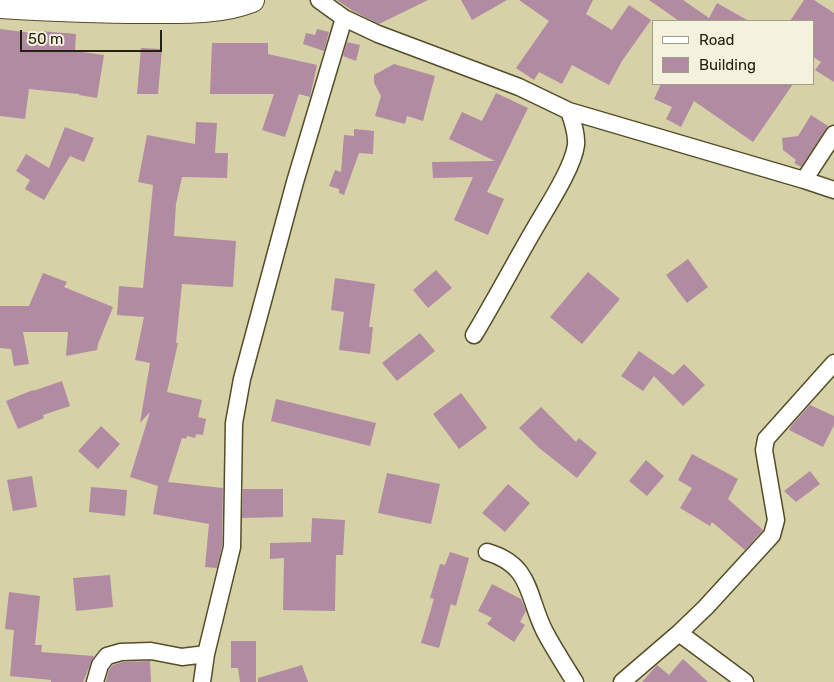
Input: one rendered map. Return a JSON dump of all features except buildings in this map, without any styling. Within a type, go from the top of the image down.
[{"type":"street","points":[[0,6],[101,11],[201,11],[240,5],[252,0]]},
{"type":"street","points":[[319,0],[344,18],[378,34],[518,87],[569,111],[834,190]]},
{"type":"street","points":[[202,682],[206,654],[232,547],[234,423],[242,379],[294,182],[344,18]]},
{"type":"street","points":[[474,335],[558,188],[569,164],[576,147],[576,137],[569,111]]},
{"type":"street","points":[[804,180],[834,134]]},
{"type":"street","points":[[622,682],[679,633],[772,535],[776,520],[764,450],[766,439],[834,363]]},
{"type":"street","points":[[487,552],[507,560],[525,578],[545,631],[575,682]]},
{"type":"street","points":[[679,633],[745,682]]},
{"type":"street","points":[[95,682],[100,665],[107,656],[121,652],[151,651],[182,657],[206,654]]}]
